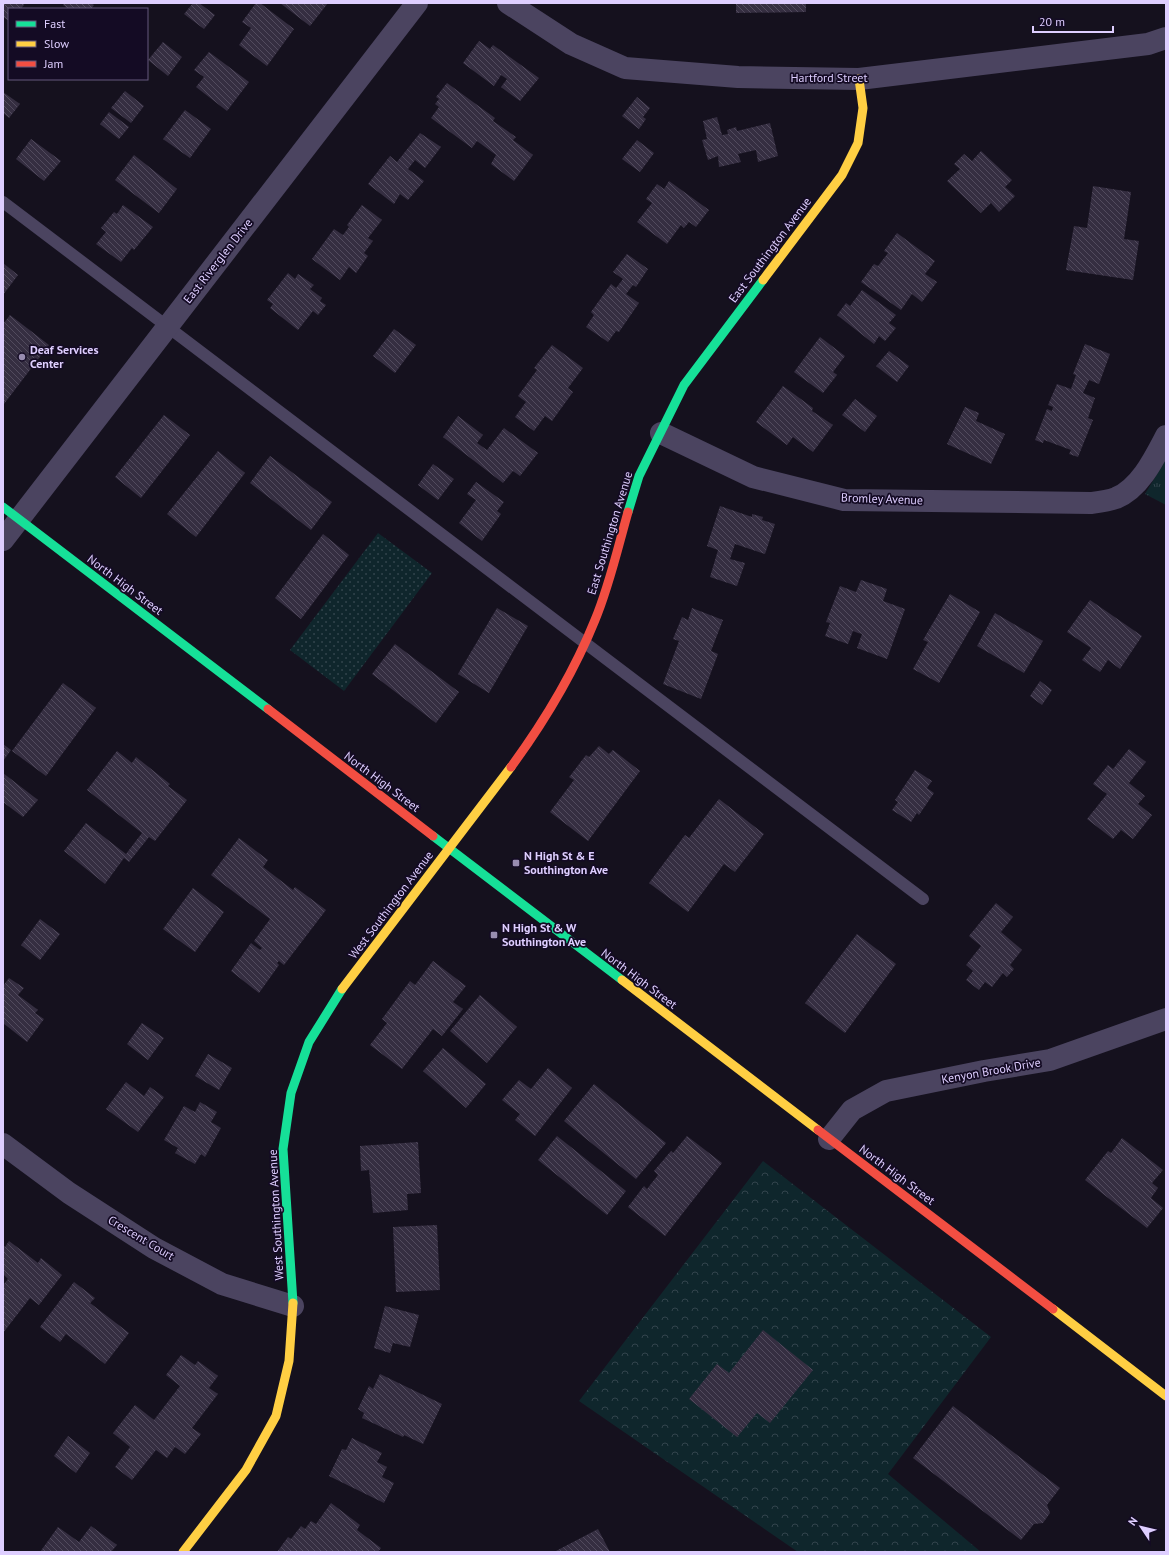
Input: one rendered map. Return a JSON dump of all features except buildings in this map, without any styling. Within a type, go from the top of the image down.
[{"type":"street","name":"East Riverglen Drive","points":[[3,540],[11,513],[168,327],[417,3]]},
{"type":"street","name":"Hartford Street","points":[[508,3],[571,44],[625,68],[738,77],[859,79],[1148,44],[1166,38]]},
{"type":"street","name":"East Southington Avenue","points":[[449,848],[525,748],[559,693],[585,643],[596,618],[639,476],[684,385],[842,175],[858,144],[863,108],[859,79]]},
{"type":"street","name":"Bromley Avenue","points":[[661,432],[753,477],[844,500],[1091,503],[1115,498],[1128,491],[1142,476],[1166,436]]},
{"type":"street","name":"North High Street","points":[[11,513],[1166,1396]]},
{"type":"street","name":"West Southington Avenue","points":[[183,1552],[246,1470],[276,1416],[289,1361],[292,1306],[283,1148],[291,1093],[309,1042],[335,999],[449,848]]},
{"type":"street","name":"Kenyon Brook Drive","points":[[829,1139],[852,1110],[886,1091],[984,1071],[1050,1060],[1166,1019]]},
{"type":"street","name":"Crescent Court","points":[[3,1144],[69,1193],[154,1248],[222,1284],[292,1306]]},
{"type":"lane","points":[[3,202],[923,899]]},
{"type":"green space","points":[[1166,459],[1166,505],[1145,494]]},
{"type":"green space","points":[[378,533],[432,573],[344,691],[290,650]]},
{"type":"green space","points":[[763,1161],[991,1337],[888,1474],[981,1552],[798,1552],[579,1401]]},
{"type":"traffic: fast","points":[[628,512],[639,476],[684,385],[763,280]]},
{"type":"traffic: fast","points":[[3,507],[268,709]]},
{"type":"traffic: fast","points":[[433,836],[622,980]]},
{"type":"traffic: fast","points":[[293,1303],[283,1149],[291,1093],[309,1042],[342,989]]},
{"type":"traffic: slow","points":[[763,280],[842,175],[858,143],[863,108],[859,79]]},
{"type":"traffic: slow","points":[[342,989],[511,767]]},
{"type":"traffic: slow","points":[[622,980],[818,1130]]},
{"type":"traffic: slow","points":[[183,1552],[246,1470],[276,1416],[289,1361],[293,1303]]},
{"type":"traffic: slow","points":[[1053,1309],[1166,1396]]},
{"type":"traffic: jam","points":[[511,767],[547,714],[578,659],[605,594],[628,512]]},
{"type":"traffic: jam","points":[[268,709],[433,836]]},
{"type":"traffic: jam","points":[[818,1130],[1053,1309]]},
{"type":"place","name":"Deaf Services Center","points":[[22,357]]},
{"type":"place","name":"N High St & E Southington Ave","points":[[516,863]]},
{"type":"place","name":"N High St & W Southington Ave","points":[[494,935]]}]
